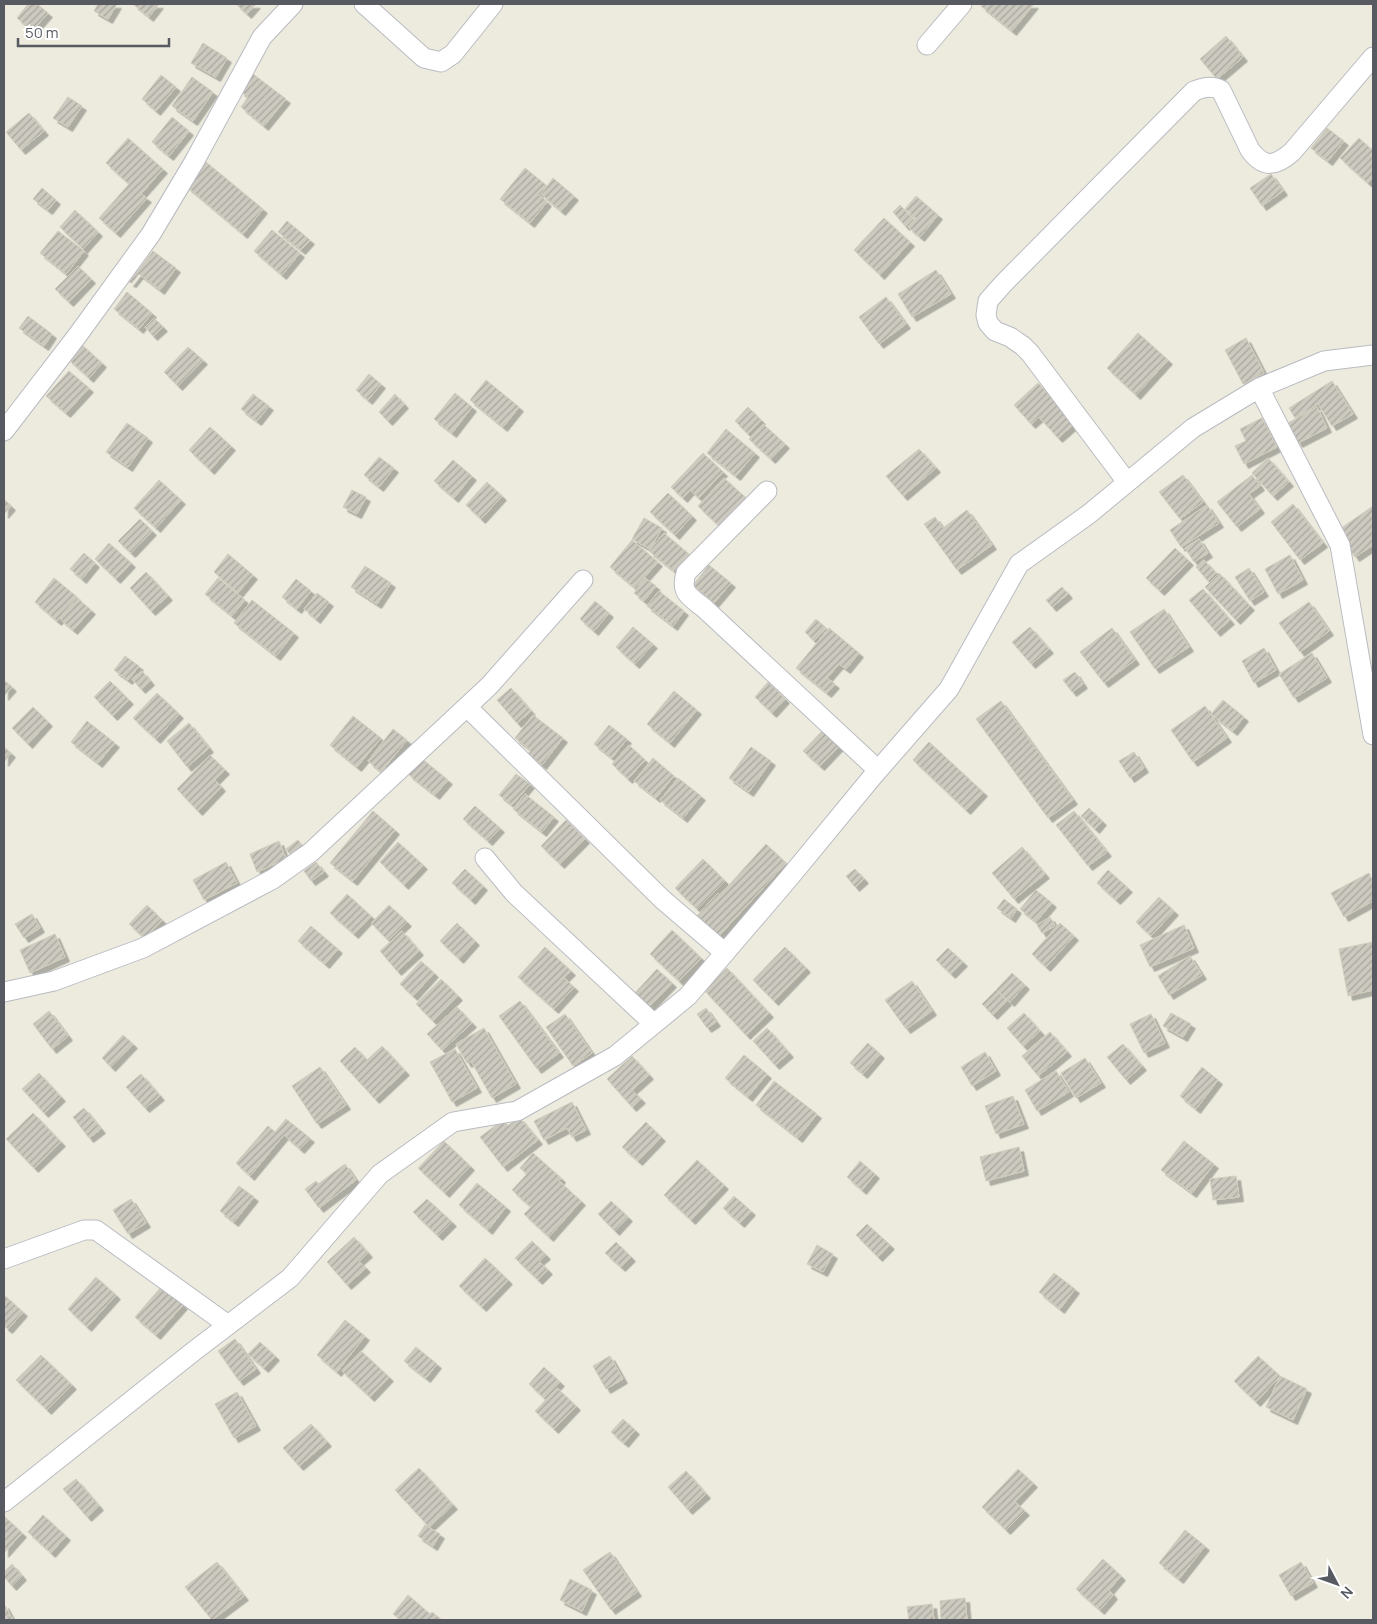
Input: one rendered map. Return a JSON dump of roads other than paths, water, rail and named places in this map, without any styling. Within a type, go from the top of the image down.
[{"type":"street","points":[[4,431],[77,336],[151,234],[194,162],[254,49],[262,37],[293,4]]},
{"type":"street","points":[[364,4],[424,58],[441,62],[453,54],[493,4]]},
{"type":"street","points":[[927,45],[962,4]]},
{"type":"street","points":[[1128,482],[1030,353],[1010,337],[995,331],[988,323],[986,315],[988,301],[1002,284],[1194,91],[1207,87],[1215,87],[1220,90],[1255,157],[1261,161],[1275,163],[1284,159],[1292,152],[1373,57]]},
{"type":"street","points":[[4,1502],[290,1278],[380,1174],[453,1122],[517,1111],[615,1056],[688,996],[878,770],[949,689],[1019,564],[1088,514],[1193,428],[1259,388],[1324,361],[1373,355]]},
{"type":"street","points":[[1259,388],[1340,545],[1373,736]]},
{"type":"street","points":[[767,491],[686,573],[683,584],[686,593],[878,770]]},
{"type":"street","points":[[4,992],[54,981],[143,948],[273,879],[311,852],[489,686],[583,580]]},
{"type":"street","points":[[467,707],[662,899],[725,953]]},
{"type":"street","points":[[484,858],[514,893],[654,1024]]},
{"type":"street","points":[[4,1259],[84,1230],[96,1230],[228,1325]]}]
